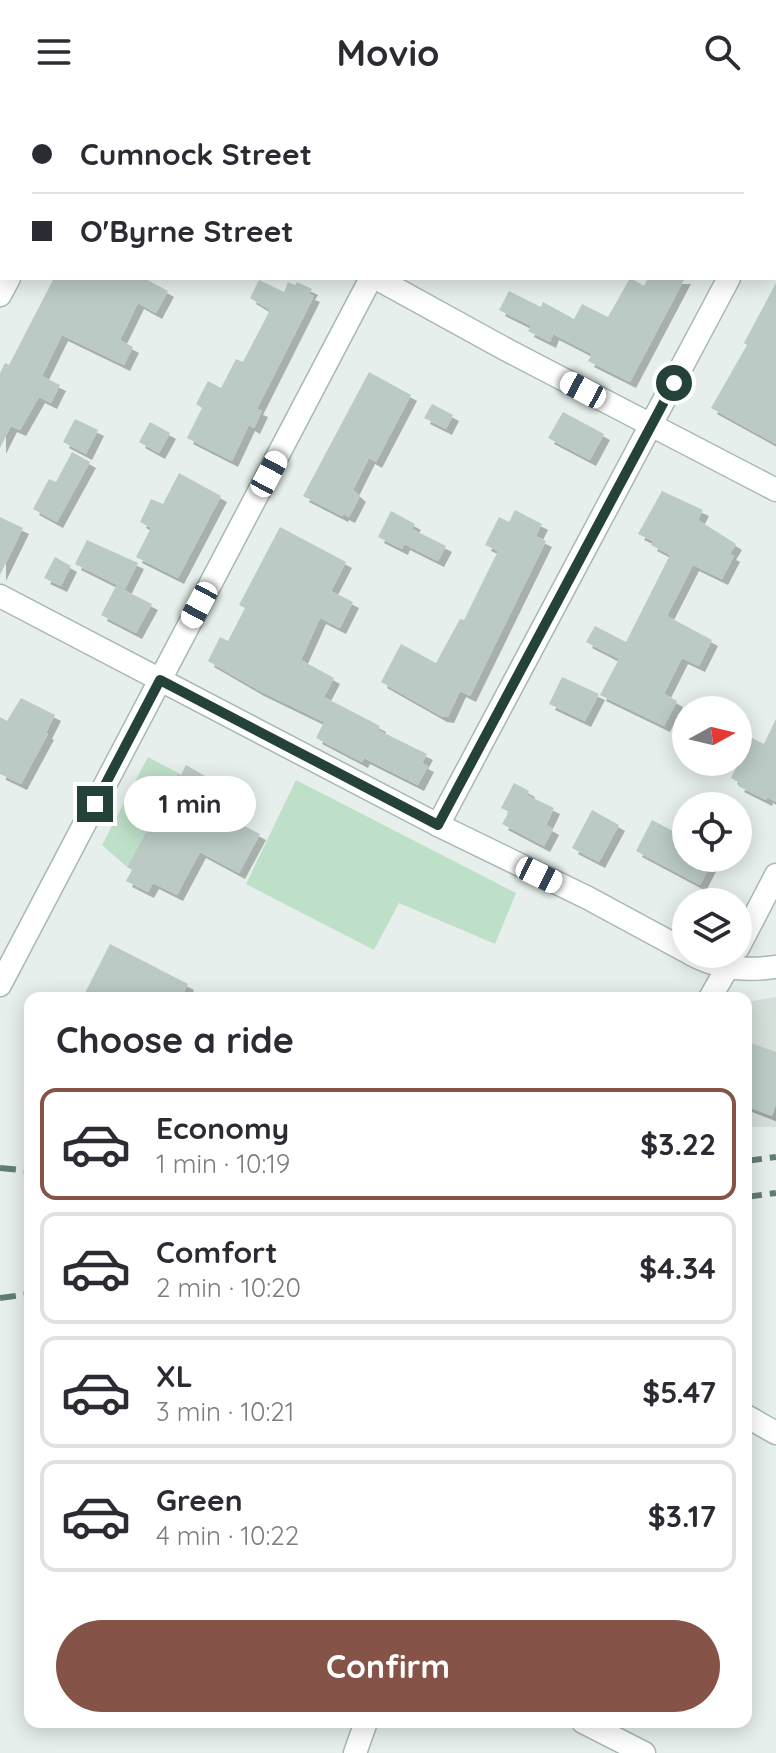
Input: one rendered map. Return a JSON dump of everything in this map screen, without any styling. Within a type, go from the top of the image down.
[{"type":"street","points":[[0,985],[373,280]]},
{"type":"street","points":[[378,280],[776,490]]},
{"type":"street","points":[[438,825],[728,280]]},
{"type":"street","points":[[0,596],[672,944]]},
{"type":"street","points":[[752,921],[776,875]]},
{"type":"street","points":[[744,968],[747,971],[776,967]]},
{"type":"street","points":[[713,992],[727,968]]},
{"type":"street","points":[[752,1419],[776,1433]]},
{"type":"street","points":[[355,1753],[364,1728]]},
{"type":"street","points":[[595,1728],[644,1753]]},
{"type":"shaded area","points":[[776,997],[776,1127],[752,1127],[752,1001]]},
{"type":"green space","points":[[148,757],[178,773],[127,867],[102,845]]},
{"type":"green space","points":[[296,780],[516,893],[495,944],[399,903],[374,950],[246,884]]},
{"type":"building","points":[[53,280],[148,280],[168,291],[156,313],[138,303],[120,340],[133,347],[124,365],[62,335],[42,376],[60,385],[51,403],[39,397],[20,430],[11,426],[0,448],[0,373],[5,363],[9,365]]},
{"type":"building","points":[[259,280],[284,292],[288,282],[295,285],[297,282],[312,289],[309,294],[314,296],[257,409],[262,411],[254,428],[249,425],[232,461],[187,438],[202,408],[196,404],[208,381],[221,388],[236,359],[243,362],[270,310],[250,298]]},
{"type":"building","points":[[629,280],[644,286],[647,280],[684,280],[630,382],[588,361],[592,354],[553,334],[550,342],[528,331],[531,326],[499,310],[509,291],[541,307],[543,302],[574,319],[582,304],[608,317]]},
{"type":"building","points":[[776,283],[776,444],[711,408],[747,345],[744,343]]},
{"type":"building","points":[[369,372],[411,395],[376,462],[369,458],[353,490],[360,496],[349,517],[342,516],[303,496]]},
{"type":"building","points":[[432,404],[453,415],[446,429],[424,418]]},
{"type":"building","points":[[563,412],[604,434],[590,460],[548,438]]},
{"type":"building","points":[[75,419],[98,430],[86,454],[63,442]]},
{"type":"building","points":[[150,422],[170,433],[159,453],[139,442]]},
{"type":"building","points":[[72,452],[90,462],[57,522],[33,509],[49,479],[56,482]]},
{"type":"building","points":[[179,473],[221,496],[178,578],[136,557],[151,528],[140,522],[151,499],[163,504]]},
{"type":"building","points":[[662,491],[703,510],[698,520],[736,544],[730,554],[734,556],[722,579],[693,565],[667,616],[712,640],[699,666],[682,658],[664,694],[672,698],[672,711],[664,726],[600,695],[619,659],[586,642],[595,626],[626,642],[670,555],[638,534]]},
{"type":"building","points":[[515,510],[542,524],[536,536],[546,541],[470,696],[460,691],[448,717],[441,716],[381,682],[401,644],[436,663],[460,619],[464,620],[498,551],[485,545],[499,517],[509,522]]},
{"type":"building","points":[[391,511],[415,524],[412,529],[446,546],[438,561],[404,544],[402,549],[378,537]]},
{"type":"building","points":[[0,517],[23,528],[0,575]]},
{"type":"building","points":[[280,527],[346,562],[331,591],[353,602],[340,628],[320,618],[301,660],[334,678],[324,697],[380,726],[378,730],[427,754],[422,763],[428,766],[418,785],[364,758],[362,762],[316,738],[324,722],[208,661],[220,637],[228,641],[245,608],[239,605]]},
{"type":"building","points":[[87,540],[138,563],[125,589],[75,564]]},
{"type":"building","points":[[55,557],[71,566],[61,586],[44,578]]},
{"type":"building","points":[[116,586],[152,604],[136,633],[101,615]]},
{"type":"building","points":[[562,677],[599,694],[585,721],[549,704]]},
{"type":"building","points":[[21,698],[55,715],[21,784],[0,774],[0,717],[7,721]]},
{"type":"building","points":[[776,719],[776,802],[738,786],[740,783],[731,778],[752,776],[752,738],[764,744]]},
{"type":"building","points":[[186,765],[205,776],[201,785],[205,787],[198,802],[260,834],[239,873],[200,852],[177,895],[153,883],[148,892],[126,881],[132,870],[127,867],[178,773],[181,775]]},
{"type":"building","points":[[514,783],[529,791],[527,795],[554,808],[546,825],[553,829],[544,846],[502,824],[509,812],[501,808]]},
{"type":"building","points":[[592,810],[619,825],[599,862],[572,848]]},
{"type":"building","points":[[652,820],[672,831],[672,870],[636,851]]},
{"type":"building","points":[[676,872],[707,872],[700,885]]},
{"type":"building","points":[[110,944],[188,984],[184,992],[86,992]]},
{"type":"building","points":[[752,1043],[776,1052],[776,1105],[772,1116],[752,1108]]},
{"type":"railway","points":[[752,1160],[776,1157]]},
{"type":"railway","points":[[0,1168],[24,1170]]},
{"type":"railway","points":[[752,1196],[776,1193]]},
{"type":"railway","points":[[0,1298],[24,1295]]},
{"type":"route","points":[[95,804],[160,680],[438,825],[674,383]]}]
